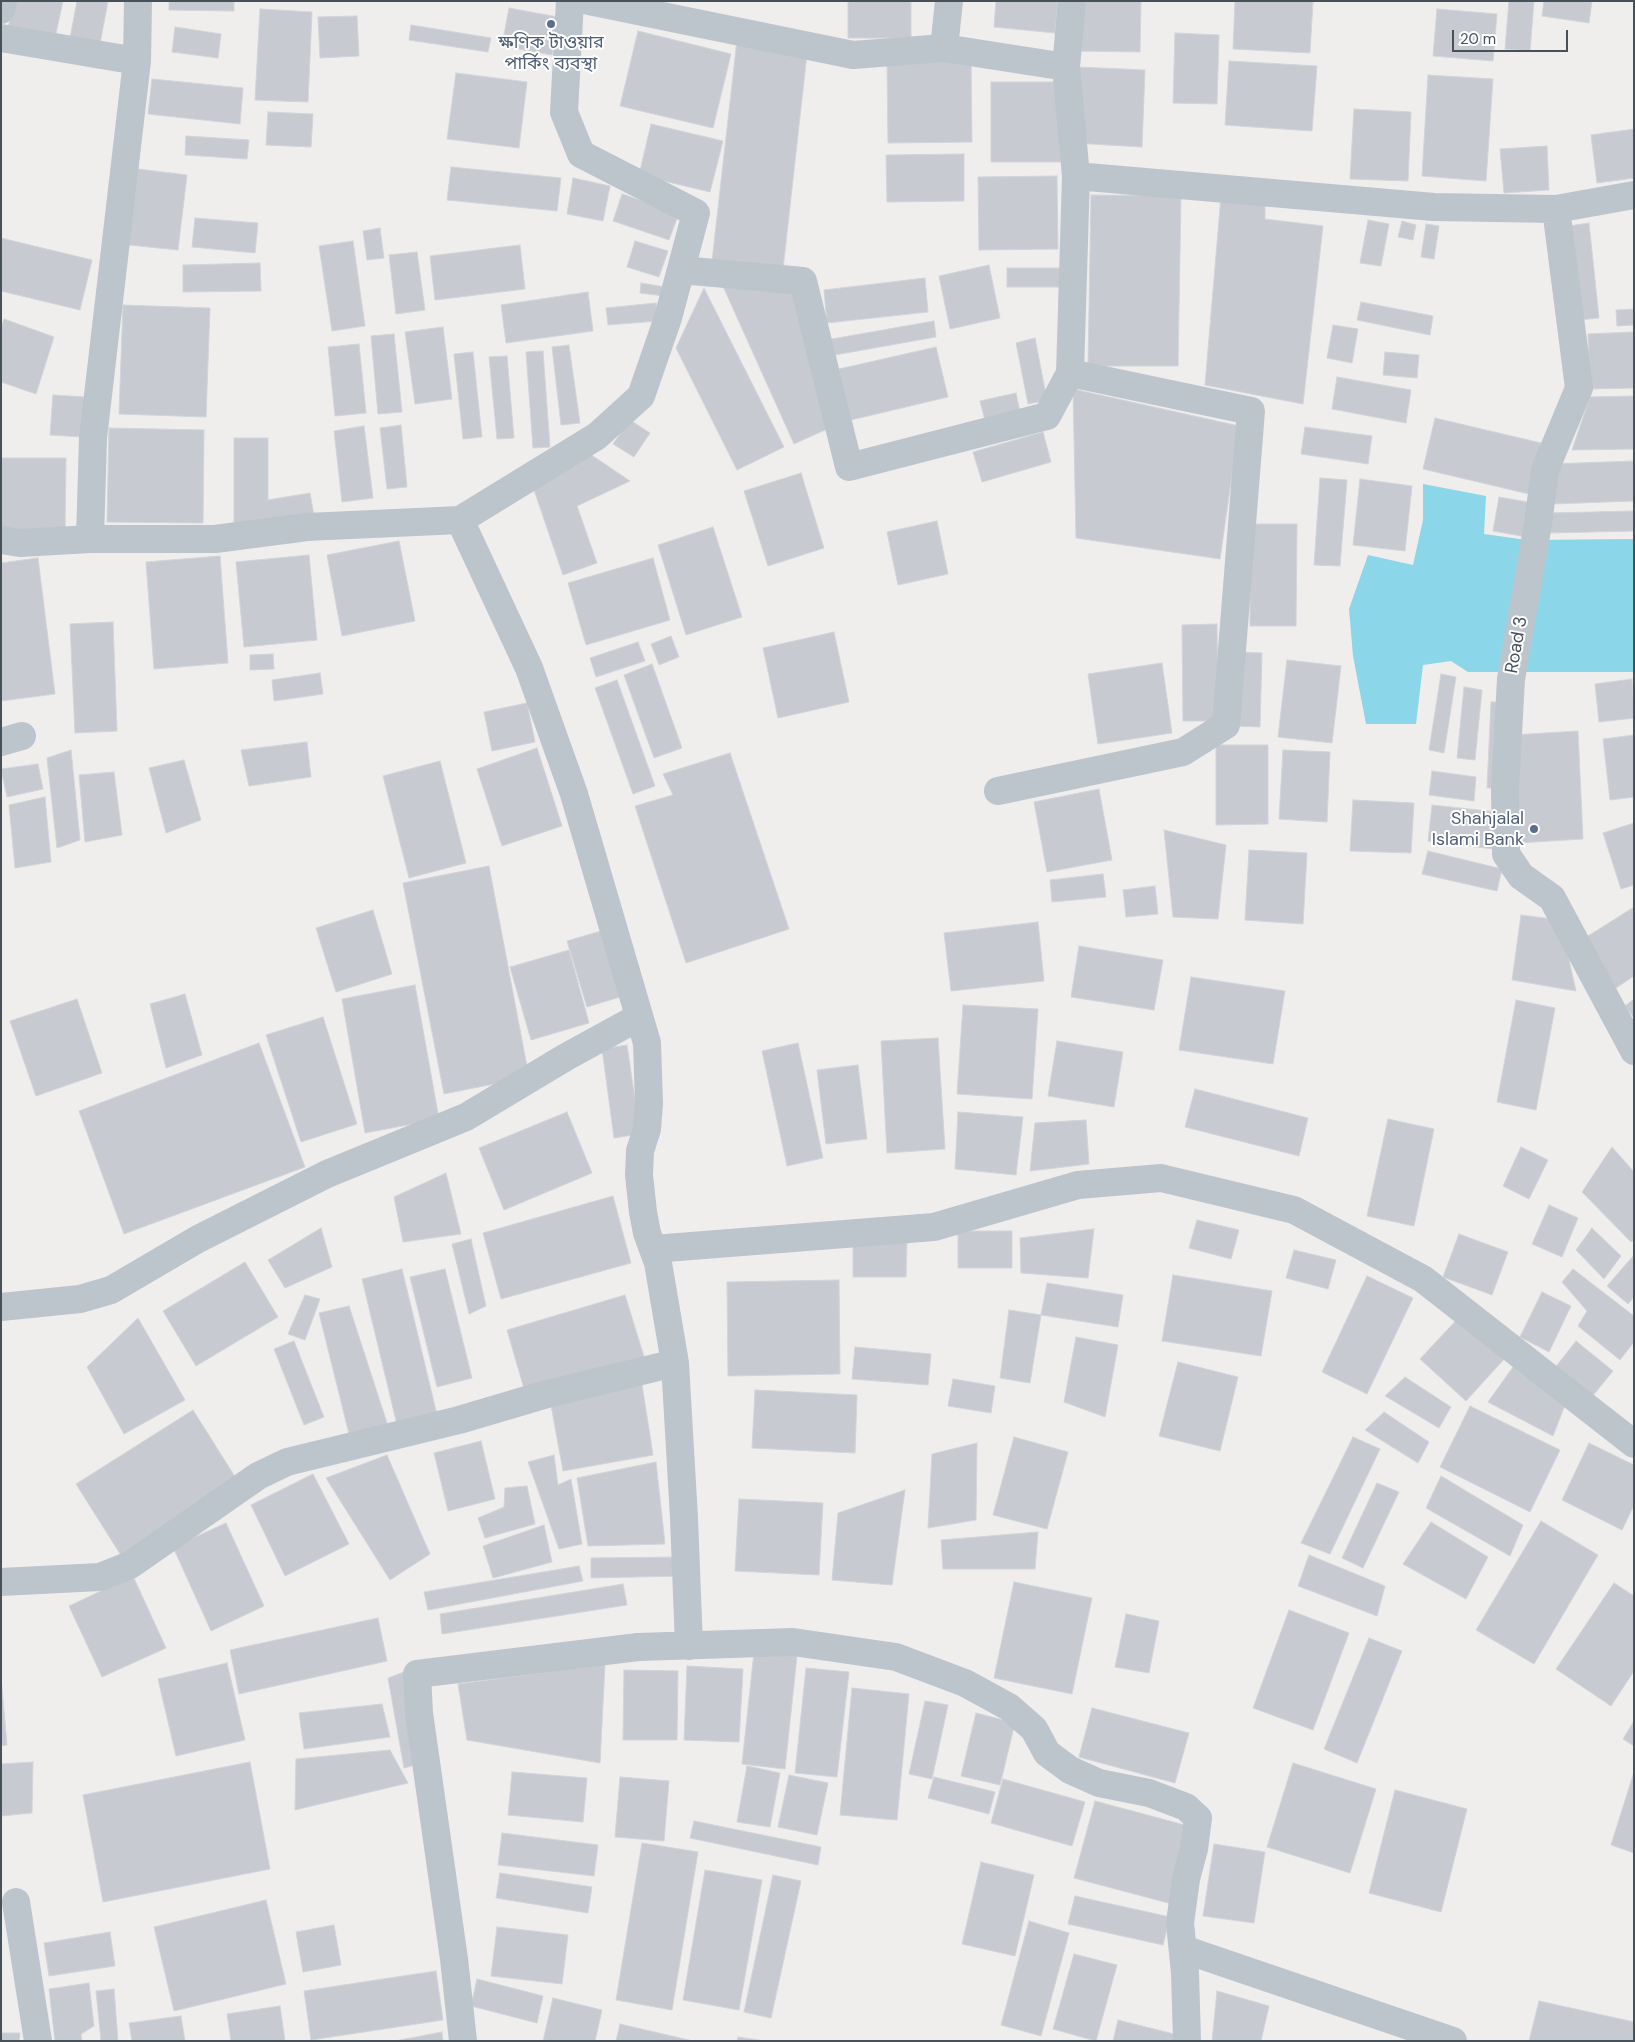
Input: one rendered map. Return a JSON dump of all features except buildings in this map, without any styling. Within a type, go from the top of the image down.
[{"type":"street","points":[[1,10],[4,1]]},
{"type":"street","points":[[90,539],[93,438],[137,62],[138,1]]},
{"type":"street","points":[[1,540],[20,543],[90,539],[215,539],[307,527],[460,520],[597,436],[641,396],[668,318],[696,213],[581,154],[564,112],[570,1]]},
{"type":"street","points":[[589,1],[852,55],[944,48],[1066,67]]},
{"type":"street","points":[[944,48],[949,1]]},
{"type":"street","points":[[681,270],[803,281],[849,467],[1047,416],[1070,373],[1076,176],[1066,67],[1072,1]]},
{"type":"street","points":[[1,38],[137,62]]},
{"type":"street","points":[[1076,176],[1434,207],[1556,209],[1634,195]]},
{"type":"street","name":"Road 3","points":[[1556,209],[1579,388],[1544,470],[1538,524],[1511,679],[1505,789],[1506,854],[1521,876],[1552,898],[1634,1051]]},
{"type":"street","points":[[998,791],[1183,752],[1226,725],[1251,411],[1070,373]]},
{"type":"street","points":[[460,520],[529,668],[574,794],[648,1043],[649,1103],[647,1129],[640,1152],[639,1175],[643,1212],[658,1263],[675,1363],[684,1518],[688,1646]]},
{"type":"street","points":[[1,1307],[80,1299],[111,1290],[198,1239],[327,1174],[466,1117],[566,1056],[639,1017]]},
{"type":"street","points":[[653,1249],[934,1227],[1078,1185],[1161,1178],[1294,1210],[1423,1279],[1634,1444]]},
{"type":"street","points":[[1,1582],[100,1577],[130,1565],[258,1476],[287,1462],[459,1420],[547,1394],[675,1363]]},
{"type":"street","points":[[463,2041],[454,1959],[419,1713],[417,1674],[638,1647],[793,1642],[896,1657],[966,1683],[1008,1707],[1034,1729],[1047,1753],[1070,1770],[1099,1782],[1148,1793],[1186,1807],[1198,1818],[1194,1849],[1186,1879],[1180,1923],[1186,1972],[1187,2041]]},
{"type":"street","points":[[16,1902],[38,2041]]},
{"type":"street","points":[[1183,1949],[1453,2041]]},
{"type":"water","points":[[1423,484],[1486,496],[1484,534],[1527,540],[1634,539],[1634,672],[1468,672],[1451,661],[1423,665],[1416,724],[1366,724],[1353,656],[1349,609],[1368,555],[1413,565],[1423,520]]},
{"type":"place","name":"ক্ষণিক টাওয়ার পার্কিং ব্যবস্থা","points":[[551,24]]},
{"type":"place","name":"Shahjalal Islami Bank","points":[[1534,829]]}]
